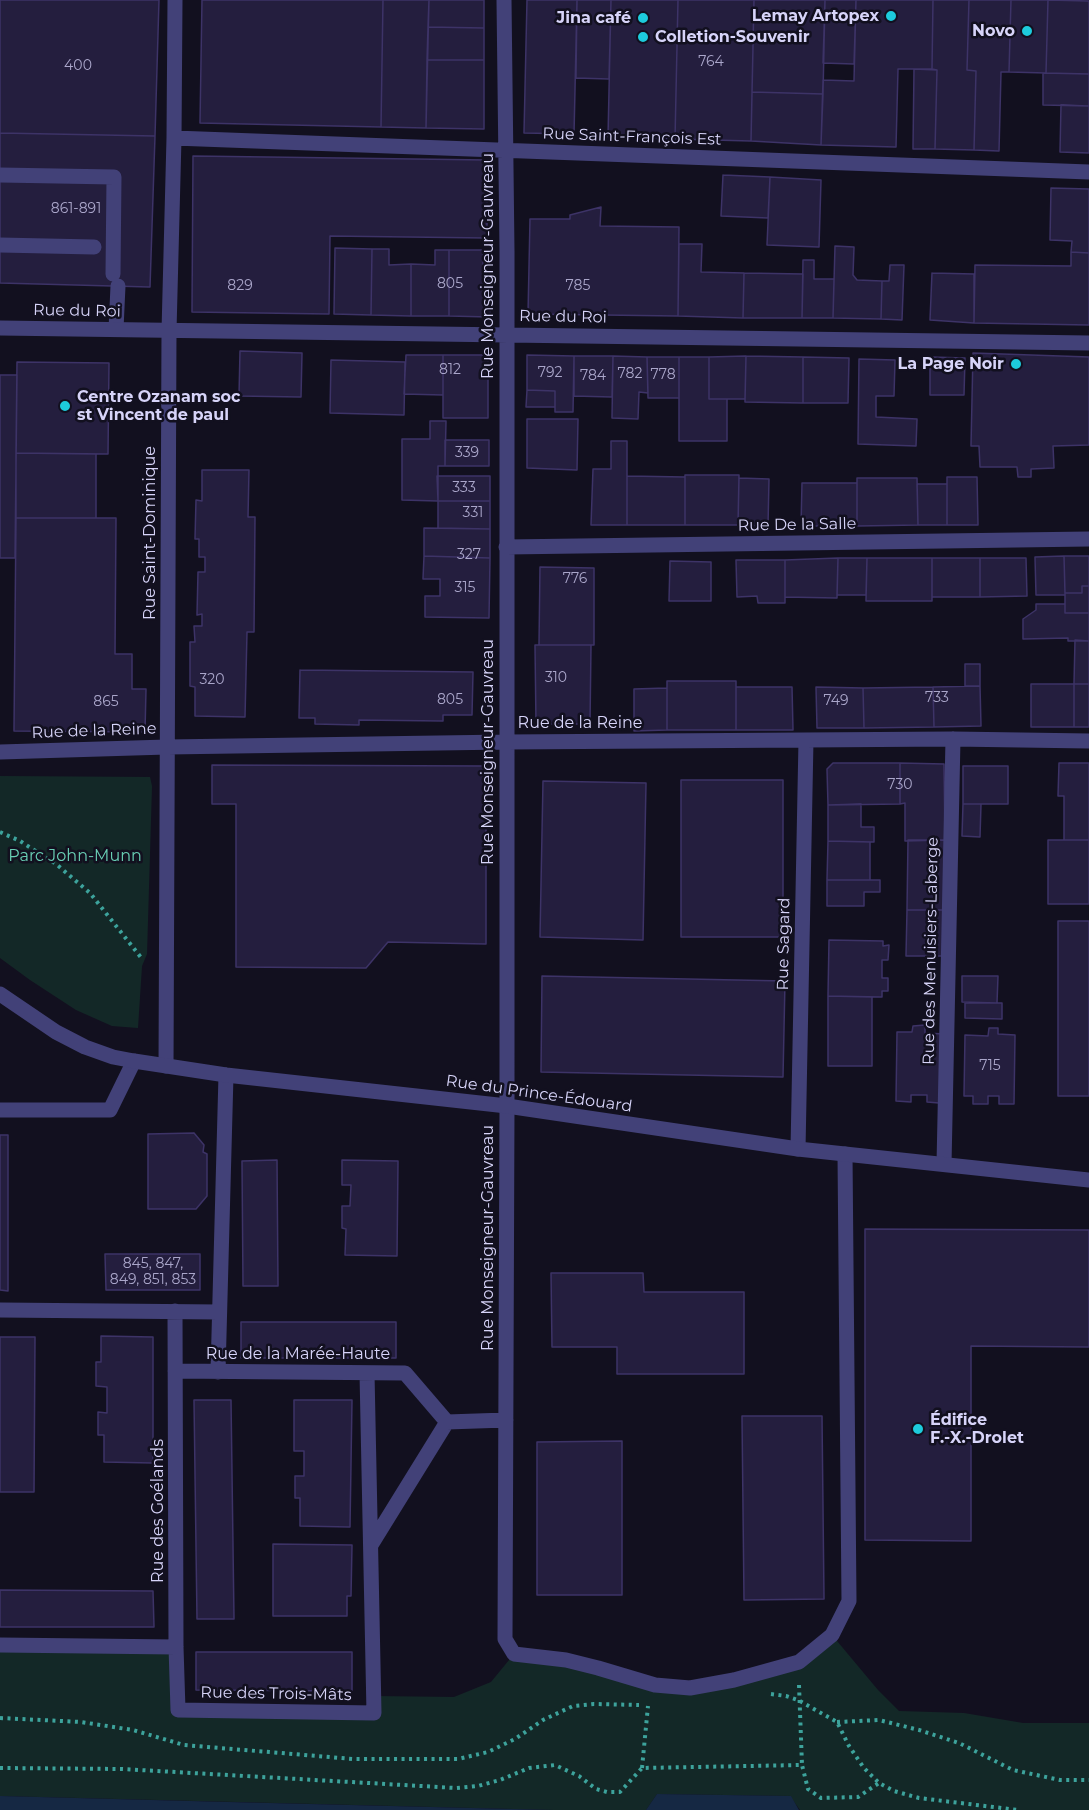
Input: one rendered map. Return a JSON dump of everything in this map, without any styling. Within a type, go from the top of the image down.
[{"type":"street","name":"Rue Saint-Dominique","points":[[165,1066],[169,331],[175,0]]},
{"type":"street","name":"Rue Monseigneur-Gauvreau","points":[[504,0],[507,1106],[505,1639],[514,1654],[566,1660],[655,1685],[690,1688],[734,1680],[799,1662],[832,1635],[849,1601],[845,1154]]},
{"type":"street","name":"Rue Saint-François Est","points":[[174,138],[1089,172]]},
{"type":"street","points":[[0,175],[114,177],[116,329]]},
{"type":"street","points":[[0,245],[94,247]]},
{"type":"street","name":"Rue du Roi","points":[[0,328],[1089,343]]},
{"type":"street","name":"Rue De la Salle","points":[[506,547],[1089,539]]},
{"type":"street","name":"Rue de la Reine","points":[[0,752],[506,742],[953,739],[1089,741]]},
{"type":"street","name":"Rue des Menuisiers-Laberge","points":[[944,1164],[953,739]]},
{"type":"street","name":"Rue Sagard","points":[[798,1149],[806,740]]},
{"type":"street","name":"Rue du Prince-Édouard","points":[[0,994],[56,1032],[75,1042],[113,1057],[134,1061],[226,1075],[507,1106],[798,1149],[1089,1179]]},
{"type":"street","points":[[0,1110],[110,1110],[134,1061]]},
{"type":"street","points":[[218,1372],[226,1075]]},
{"type":"street","points":[[0,1310],[219,1312]]},
{"type":"street","name":"Rue des Goélands","points":[[175,1311],[178,1710]]},
{"type":"street","name":"Rue de la Marée-Haute","points":[[175,1371],[405,1373],[447,1422]]},
{"type":"street","points":[[367,1373],[371,1545]]},
{"type":"street","points":[[371,1545],[447,1422],[506,1420]]},
{"type":"street","name":"Rue des Trois-Mâts","points":[[178,1710],[374,1713],[371,1545]]},
{"type":"street","points":[[0,1645],[176,1647]]},
{"type":"path","points":[[0,832],[20,841],[56,864],[90,893],[147,966]]},
{"type":"path","points":[[799,1662],[798,1700],[802,1765],[808,1789],[821,1798],[858,1797],[879,1783]]},
{"type":"path","points":[[768,1694],[798,1700],[837,1722],[879,1720],[919,1730],[959,1743],[1013,1770],[1060,1780],[1089,1780]]},
{"type":"path","points":[[0,1718],[91,1723],[133,1730],[184,1745],[353,1759],[458,1759],[488,1752],[515,1739],[543,1720],[573,1706],[648,1705]]},
{"type":"path","points":[[837,1722],[864,1768],[879,1783],[894,1791],[919,1798],[1018,1810]]},
{"type":"path","points":[[0,1768],[123,1769],[456,1788],[478,1786],[529,1768],[555,1765],[579,1776],[597,1789],[620,1792],[642,1768],[645,1731]]},
{"type":"path","points":[[642,1768],[802,1765]]},
{"type":"green space","name":"Parc John-Munn","points":[[0,776],[150,777],[152,786],[147,954],[142,966],[138,1028],[112,1026],[76,1010],[0,958]]},
{"type":"green space","points":[[832,1635],[878,1690],[899,1711],[964,1713],[1023,1723],[1089,1723],[1089,1810],[800,1810],[790,1796],[657,1794],[646,1810],[553,1810],[0,1796],[0,1645],[176,1647],[178,1710],[373,1713],[373,1696],[454,1697],[491,1682],[514,1654],[690,1688],[799,1662]]},
{"type":"water","points":[[657,1794],[791,1796],[799,1810],[646,1810]]},
{"type":"water","points":[[0,1796],[228,1802],[553,1810],[0,1810]]},
{"type":"building","points":[[0,0],[159,0],[155,136],[0,133]]},
{"type":"building","points":[[202,0],[383,0],[381,127],[200,123]]},
{"type":"building","points":[[383,0],[429,0],[426,128],[381,127]]},
{"type":"building","points":[[429,0],[484,0],[484,28],[428,27]]},
{"type":"building","points":[[527,0],[577,0],[574,134],[524,133]]},
{"type":"building","points":[[577,0],[611,0],[609,79],[576,78]]},
{"type":"building","name":"Colletion-Souvenir","points":[[611,0],[678,0],[675,139],[608,137]]},
{"type":"building","points":[[678,0],[754,0],[751,141],[675,139]]},
{"type":"building","points":[[754,0],[825,0],[823,94],[752,92]]},
{"type":"building","points":[[825,0],[856,0],[854,64],[823,63]]},
{"type":"building","points":[[856,0],[933,0],[932,69],[898,69],[896,147],[821,145],[823,80],[854,81]]},
{"type":"building","points":[[933,0],[969,0],[967,70],[976,71],[974,150],[935,149],[937,70],[932,69]]},
{"type":"building","points":[[969,0],[1011,0],[1009,72],[1001,72],[999,151],[974,150],[976,71],[967,70]]},
{"type":"building","points":[[1011,0],[1048,0],[1046,73],[1009,72]]},
{"type":"building","points":[[1048,0],[1089,1],[1089,74],[1046,73]]},
{"type":"building","points":[[428,27],[484,28],[484,60],[427,60]]},
{"type":"building","points":[[427,60],[484,60],[484,129],[426,128]]},
{"type":"building","points":[[914,69],[937,70],[935,149],[913,149]]},
{"type":"building","points":[[1043,73],[1089,74],[1089,106],[1043,105]]},
{"type":"building","points":[[752,92],[823,94],[821,145],[751,141]]},
{"type":"building","points":[[1061,105],[1089,106],[1089,153],[1060,152]]},
{"type":"building","points":[[0,133],[155,136],[150,287],[0,283]]},
{"type":"building","points":[[193,156],[487,160],[487,238],[330,236],[329,314],[192,312]]},
{"type":"building","points":[[723,175],[770,177],[768,218],[721,216]]},
{"type":"building","points":[[770,177],[821,180],[819,247],[767,245]]},
{"type":"building","points":[[1051,188],[1089,189],[1089,253],[1071,252],[1072,241],[1050,240]]},
{"type":"building","points":[[601,207],[600,226],[679,227],[678,316],[528,314],[530,219],[570,219],[570,215]]},
{"type":"building","points":[[679,244],[702,244],[701,272],[744,273],[743,318],[678,316]]},
{"type":"building","points":[[835,246],[854,247],[853,275],[857,280],[882,281],[881,319],[833,318]]},
{"type":"building","points":[[335,248],[372,249],[371,315],[334,314]]},
{"type":"building","points":[[372,249],[389,249],[389,265],[411,264],[411,316],[371,315]]},
{"type":"building","points":[[435,250],[449,250],[449,316],[411,316],[411,264],[435,265]]},
{"type":"building","points":[[449,250],[483,250],[483,272],[491,272],[490,317],[449,316]]},
{"type":"building","points":[[1071,252],[1089,253],[1089,325],[974,323],[975,265],[1071,266]]},
{"type":"building","points":[[803,260],[814,260],[814,279],[834,279],[833,318],[802,318]]},
{"type":"building","points":[[890,265],[904,265],[902,320],[881,319],[882,281],[889,281]]},
{"type":"building","points":[[744,273],[803,274],[802,318],[743,318]]},
{"type":"building","points":[[932,273],[974,274],[974,323],[930,320]]},
{"type":"building","points":[[240,351],[302,353],[301,397],[239,396]]},
{"type":"building","points":[[973,353],[1089,357],[1089,445],[1053,446],[1054,468],[1031,469],[1031,477],[1018,477],[1017,467],[980,467],[979,446],[971,446]]},
{"type":"building","points":[[406,355],[443,355],[443,395],[404,394]]},
{"type":"building","points":[[443,355],[488,355],[488,418],[443,418]]},
{"type":"building","points":[[527,355],[574,356],[573,412],[555,412],[555,391],[527,390]]},
{"type":"building","points":[[574,356],[613,356],[612,397],[574,396]]},
{"type":"building","points":[[613,356],[647,357],[648,393],[639,392],[638,419],[612,418]]},
{"type":"building","points":[[746,356],[745,399],[709,399],[709,357]]},
{"type":"building","points":[[746,356],[803,357],[803,403],[745,402]]},
{"type":"building","points":[[647,357],[679,357],[679,398],[648,398]]},
{"type":"building","points":[[679,357],[709,357],[709,399],[727,399],[727,441],[679,441]]},
{"type":"building","points":[[803,357],[849,358],[848,403],[803,403]]},
{"type":"building","points":[[930,357],[965,358],[964,395],[930,395]]},
{"type":"building","points":[[859,359],[895,360],[894,396],[876,396],[876,417],[917,419],[916,446],[858,444]]},
{"type":"building","points":[[331,360],[405,362],[404,415],[330,413]]},
{"type":"building","points":[[17,362],[109,363],[108,454],[16,453]]},
{"type":"building","points":[[0,375],[17,375],[15,558],[0,558]]},
{"type":"building","points":[[527,390],[555,391],[555,407],[526,407]]},
{"type":"building","points":[[527,419],[578,419],[577,470],[527,468]]},
{"type":"building","points":[[430,421],[446,421],[445,466],[438,466],[438,501],[402,500],[402,439],[430,439]]},
{"type":"building","points":[[445,440],[489,440],[489,466],[445,466]]},
{"type":"building","points":[[611,441],[627,441],[627,525],[591,525],[593,469],[611,469]]},
{"type":"building","points":[[16,453],[96,454],[96,518],[16,518]]},
{"type":"building","points":[[202,470],[249,470],[248,517],[255,517],[254,632],[247,632],[245,717],[195,716],[195,687],[190,686],[190,642],[195,642],[194,626],[202,626],[202,614],[197,615],[198,572],[205,572],[205,557],[199,557],[199,539],[195,539],[196,500],[202,501]]},
{"type":"building","points":[[685,475],[739,475],[738,525],[685,525]]},
{"type":"building","points":[[437,476],[490,476],[490,501],[438,501]]},
{"type":"building","points":[[627,476],[685,477],[685,525],[627,525]]},
{"type":"building","points":[[947,477],[977,477],[978,525],[947,525]]},
{"type":"building","points":[[739,478],[769,479],[768,526],[738,525]]},
{"type":"building","points":[[857,478],[917,478],[918,525],[857,526]]},
{"type":"building","points":[[802,483],[857,483],[857,526],[801,526]]},
{"type":"building","points":[[917,484],[947,484],[947,525],[918,525]]},
{"type":"building","points":[[438,501],[490,501],[490,529],[438,528]]},
{"type":"building","points":[[16,518],[116,518],[115,654],[132,654],[132,689],[146,689],[145,732],[14,731]]},
{"type":"building","points":[[424,528],[490,529],[490,558],[424,556]]},
{"type":"building","points":[[424,556],[490,558],[489,618],[425,617],[425,596],[440,596],[440,579],[423,579]]},
{"type":"building","points":[[1064,556],[1089,556],[1089,586],[1082,586],[1082,593],[1065,593]]},
{"type":"building","points":[[1064,556],[1065,595],[1036,595],[1035,557]]},
{"type":"building","points":[[838,558],[867,558],[866,595],[837,595]]},
{"type":"building","points":[[838,558],[837,598],[785,597],[785,560]]},
{"type":"building","points":[[867,558],[932,558],[932,601],[866,601]]},
{"type":"building","points":[[932,558],[980,558],[980,597],[932,597]]},
{"type":"building","points":[[980,558],[1026,558],[1027,596],[980,597]]},
{"type":"building","points":[[736,560],[785,560],[785,603],[758,603],[757,596],[737,597]]},
{"type":"building","points":[[670,561],[711,562],[711,601],[669,601]]},
{"type":"building","points":[[540,567],[594,568],[594,645],[539,645]]},
{"type":"building","points":[[1082,586],[1089,586],[1089,613],[1065,613],[1065,593],[1082,593]]},
{"type":"building","points":[[1036,604],[1065,604],[1065,613],[1089,613],[1089,641],[1068,641],[1068,638],[1023,639],[1023,619],[1036,610]]},
{"type":"building","points":[[1075,640],[1089,641],[1089,684],[1074,684]]},
{"type":"building","points":[[535,645],[591,645],[590,724],[536,724]]},
{"type":"building","points":[[965,664],[980,664],[980,686],[965,686]]},
{"type":"building","points":[[300,670],[473,672],[472,715],[443,715],[443,721],[359,720],[359,725],[315,724],[315,718],[299,718]]},
{"type":"building","points":[[667,681],[736,681],[736,730],[667,730]]},
{"type":"building","points":[[1031,684],[1074,684],[1074,727],[1031,727]]},
{"type":"building","points":[[1074,684],[1089,684],[1089,727],[1074,727]]},
{"type":"building","points":[[980,686],[981,726],[934,727],[933,687]]},
{"type":"building","points":[[736,687],[792,687],[793,730],[736,730]]},
{"type":"building","points":[[816,687],[863,688],[864,728],[817,728]]},
{"type":"building","points":[[933,687],[934,727],[864,728],[863,688]]},
{"type":"building","points":[[667,688],[667,730],[634,731],[634,689]]},
{"type":"building","points":[[833,763],[900,763],[900,804],[828,805],[827,769]]},
{"type":"building","points":[[900,763],[944,764],[945,840],[905,841],[905,803],[900,804]]},
{"type":"building","points":[[1059,763],[1089,763],[1089,840],[1064,840],[1064,796],[1058,796]]},
{"type":"building","points":[[212,765],[486,766],[486,944],[388,942],[366,968],[236,967],[236,804],[212,804]]},
{"type":"building","points":[[963,766],[1008,766],[1008,804],[963,804]]},
{"type":"building","points":[[681,780],[783,780],[783,937],[681,937]]},
{"type":"building","points":[[543,781],[646,783],[643,940],[540,937]]},
{"type":"building","points":[[861,804],[861,827],[874,827],[874,842],[828,841],[828,805]]},
{"type":"building","points":[[963,804],[981,804],[980,837],[962,836]]},
{"type":"building","points":[[908,840],[945,840],[944,910],[907,910]]},
{"type":"building","points":[[1048,840],[1089,840],[1089,904],[1048,904]]},
{"type":"building","points":[[828,841],[870,842],[870,880],[827,880]]},
{"type":"building","points":[[827,880],[880,880],[880,892],[864,892],[864,906],[827,906]]},
{"type":"building","points":[[907,910],[944,910],[944,956],[906,956]]},
{"type":"building","points":[[1058,921],[1089,921],[1089,1096],[1058,1096]]},
{"type":"building","points":[[829,940],[883,941],[883,946],[889,945],[888,960],[882,960],[882,978],[888,978],[888,991],[882,991],[882,997],[828,996]]},
{"type":"building","points":[[542,976],[785,981],[783,1077],[541,1072]]},
{"type":"building","points":[[962,976],[998,976],[997,1003],[962,1002]]},
{"type":"building","points":[[828,996],[872,997],[872,1066],[828,1066]]},
{"type":"building","points":[[965,1003],[1002,1003],[1002,1019],[965,1018]]},
{"type":"building","points":[[925,1025],[925,1033],[944,1034],[939,1103],[927,1102],[927,1095],[911,1095],[911,1102],[896,1101],[897,1032],[912,1032],[913,1026]]},
{"type":"building","points":[[989,1028],[998,1028],[998,1034],[1015,1035],[1014,1104],[999,1104],[999,1096],[988,1096],[988,1104],[973,1104],[973,1096],[964,1096],[965,1035],[988,1036]]},
{"type":"building","points":[[194,1133],[204,1145],[203,1152],[207,1154],[207,1196],[196,1209],[148,1209],[148,1134]]},
{"type":"building","points":[[0,1135],[8,1135],[8,1291],[0,1290]]},
{"type":"building","points":[[277,1160],[278,1286],[243,1286],[242,1161]]},
{"type":"building","points":[[342,1160],[398,1161],[397,1256],[345,1255],[346,1229],[342,1228],[342,1206],[350,1206],[351,1185],[342,1185]]},
{"type":"building","name":"Édifice F.-X.-Drolet","points":[[865,1229],[1089,1230],[1089,1347],[971,1346],[971,1541],[865,1540]]},
{"type":"building","points":[[105,1254],[200,1254],[200,1290],[106,1290]]},
{"type":"building","points":[[551,1273],[643,1273],[644,1292],[744,1292],[744,1374],[617,1374],[617,1347],[552,1347]]},
{"type":"building","points":[[241,1322],[396,1322],[396,1358],[241,1358]]},
{"type":"building","points":[[101,1336],[153,1337],[153,1463],[104,1462],[104,1435],[98,1435],[98,1412],[107,1413],[107,1387],[96,1386],[96,1362],[101,1362]]},
{"type":"building","points":[[0,1337],[35,1337],[34,1492],[0,1492]]},
{"type":"building","points":[[194,1400],[231,1400],[234,1619],[197,1619]]},
{"type":"building","points":[[294,1400],[352,1400],[350,1527],[300,1526],[300,1498],[295,1498],[295,1476],[304,1476],[304,1451],[294,1451]]},
{"type":"building","points":[[742,1416],[822,1416],[824,1599],[744,1600]]},
{"type":"building","points":[[622,1441],[622,1595],[537,1595],[537,1442]]},
{"type":"building","points":[[273,1544],[352,1545],[351,1596],[347,1596],[347,1616],[273,1616]]},
{"type":"building","points":[[0,1590],[153,1591],[154,1627],[0,1627]]},
{"type":"building","points":[[196,1652],[352,1652],[352,1691],[196,1690]]},
{"type":"place","name":"Lemay Artopex","points":[[891,16]]},
{"type":"place","name":"Jina café","points":[[643,18]]},
{"type":"place","name":"Novo","points":[[1027,31]]},
{"type":"place","name":"Colletion-Souvenir","points":[[643,37]]},
{"type":"place","name":"La Page Noir","points":[[1016,364]]},
{"type":"place","name":"Centre Ozanam soc st Vincent de paul","points":[[65,406]]},
{"type":"place","name":"Édifice F.-X.-Drolet","points":[[918,1429]]}]
